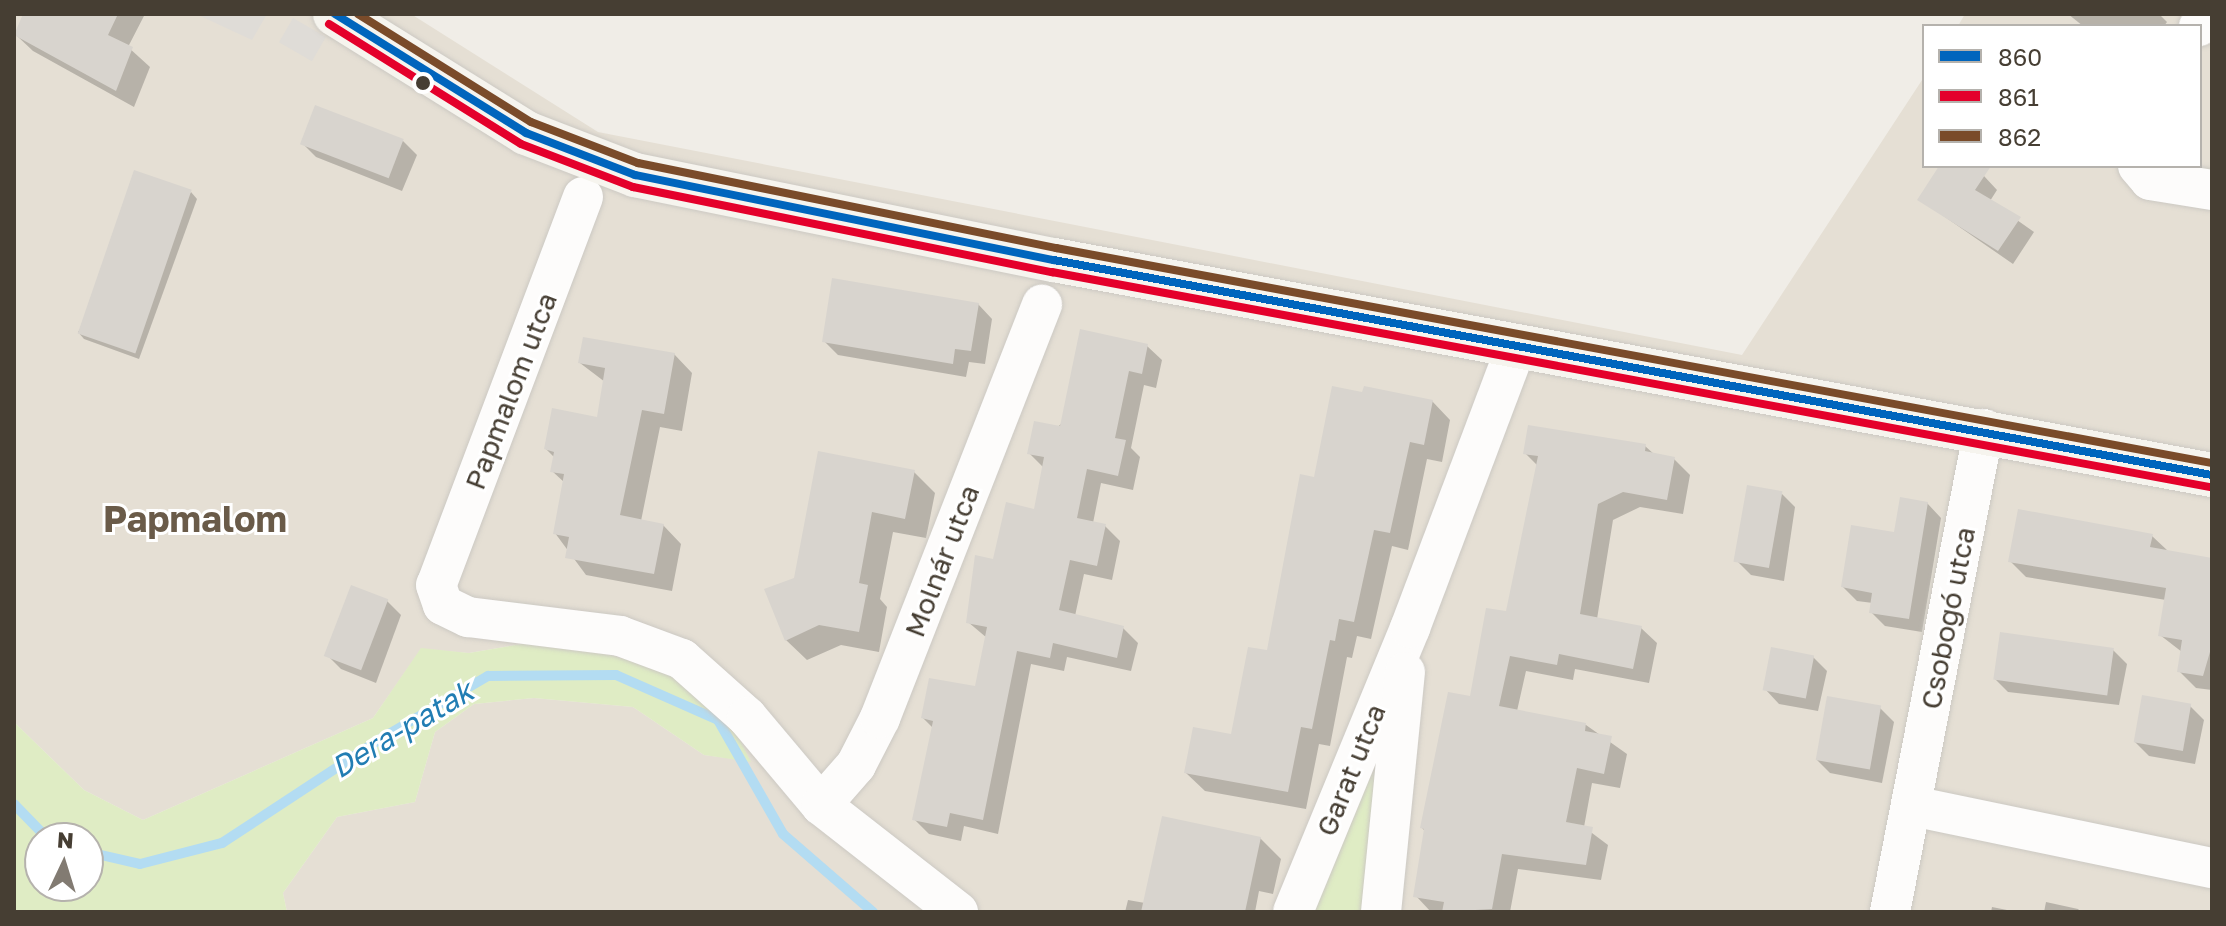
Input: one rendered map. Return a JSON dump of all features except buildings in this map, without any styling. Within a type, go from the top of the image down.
[{"type":"main road","points":[[335,14],[526,133],[593,160],[698,190],[1516,347],[1984,429],[2212,475]]},
{"type":"street","points":[[2140,168],[2150,180],[2212,190]]},
{"type":"street","name":"Papmalom utca","points":[[583,197],[436,585],[443,605],[468,617],[620,636],[682,659],[747,717],[821,805]]},
{"type":"street","name":"Molnár utca","points":[[821,805],[856,765],[880,718],[1042,305]]},
{"type":"street","name":"Garat utca","points":[[1293,912],[1410,628],[1516,347]]},
{"type":"street","name":"Csobogó utca","points":[[1890,912],[1984,429]]},
{"type":"street","name":"Garat utca","points":[[1381,912],[1410,628]]},
{"type":"street","points":[[821,805],[958,912]]},
{"type":"street","points":[[1912,806],[2212,868]]},
{"type":"shaded area","points":[[14,14],[411,14],[598,132],[1742,355],[1922,80],[1922,168],[2202,168],[2202,24],[1959,24],[1965,14],[2212,14],[2212,912],[287,912],[283,893],[337,817],[415,802],[435,732],[474,704],[534,698],[633,707],[704,755],[750,761],[527,643],[469,653],[421,649],[373,718],[143,820],[84,790],[14,722]]},
{"type":"shaded area","points":[[196,14],[267,14],[252,40]]},
{"type":"shaded area","points":[[293,18],[326,37],[312,61],[279,42]]},
{"type":"green space","points":[[527,643],[598,652],[685,675],[730,720],[751,762],[704,755],[633,707],[534,698],[474,704],[435,732],[415,802],[337,817],[283,893],[287,912],[14,912],[14,722],[84,790],[143,820],[373,718],[421,648],[469,653]]},
{"type":"green space","points":[[1387,718],[1368,912],[1312,912]]},
{"type":"waterway","name":"Dera-patak","points":[[104,856],[140,864],[222,843],[377,741],[488,676],[616,675],[718,720],[783,834],[873,912]]},
{"type":"waterway","name":"Dera-patak","points":[[14,804],[31,822]]},
{"type":"transit line","name":"860","points":[[335,14],[526,133],[635,175],[1054,260],[2212,475]]},
{"type":"transit line","name":"862","points":[[358,14],[531,122],[638,163],[1056,248],[2212,463]]},
{"type":"transit line","name":"861","points":[[329,24],[521,144],[633,187],[1052,272],[2210,487]]},
{"type":"district","name":"Papmalom","points":[[195,519]]}]
